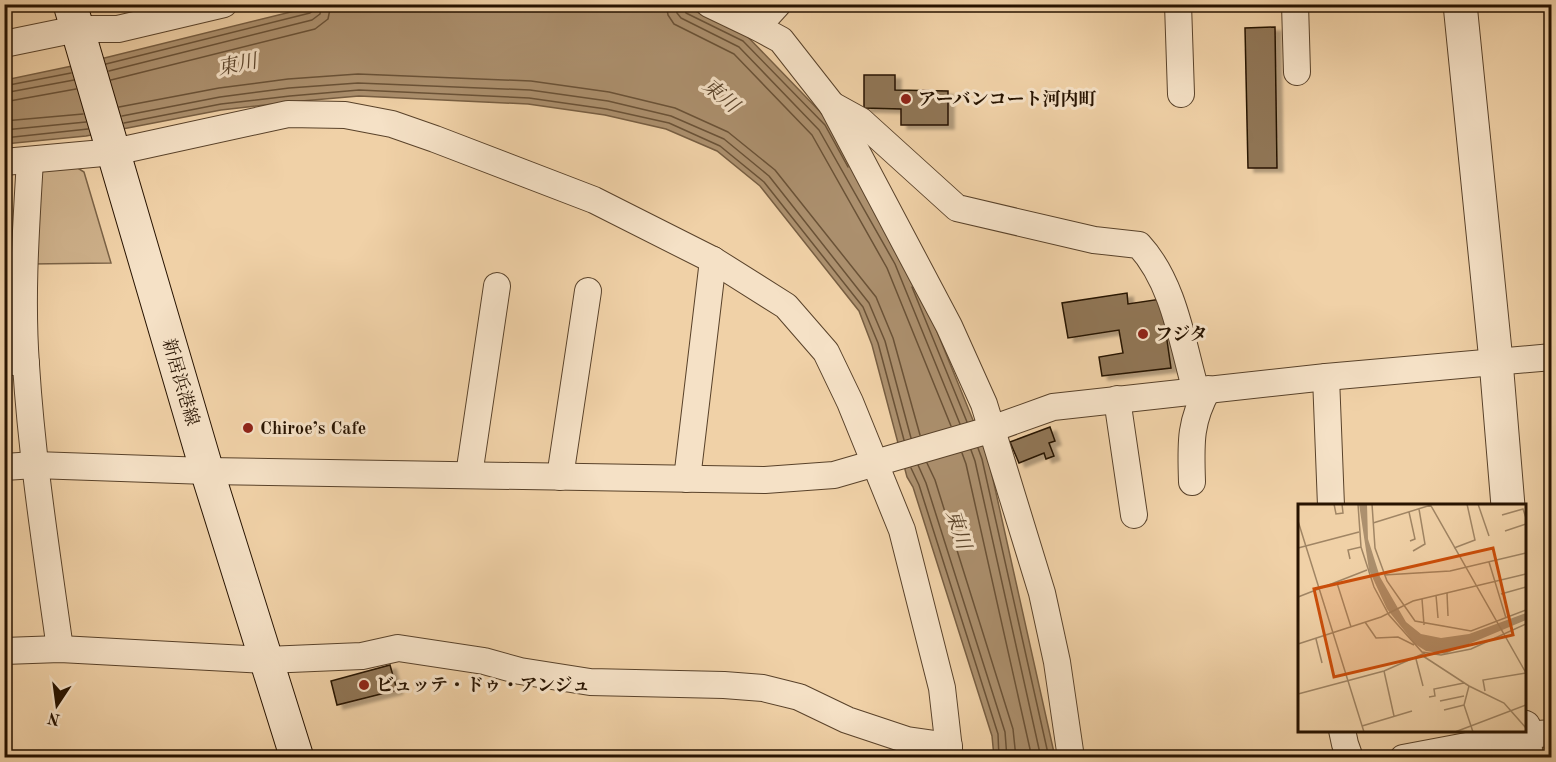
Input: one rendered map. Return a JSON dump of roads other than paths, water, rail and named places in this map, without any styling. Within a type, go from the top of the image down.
[{"type":"main road","points":[[1460,4],[1496,361],[1508,504]]},
{"type":"main road","name":"新居浜港線","points":[[76,24],[207,471],[297,758]]},
{"type":"street","points":[[4,44],[76,24],[118,29],[224,4]]},
{"type":"street","points":[[709,4],[781,40],[832,105],[949,326],[984,404],[988,430],[1042,593],[1057,662],[1071,758]]},
{"type":"street","points":[[757,27],[778,4]]},
{"type":"street","points":[[1178,4],[1181,94]]},
{"type":"street","points":[[1295,4],[1297,72]]},
{"type":"street","points":[[832,105],[861,121],[957,208],[1094,240],[1139,245],[1151,258],[1171,301],[1202,390],[1193,425],[1192,482]]},
{"type":"street","points":[[4,162],[113,150],[288,114],[345,115],[392,124],[594,200],[713,260],[786,306],[826,352],[850,402],[902,530],[942,688],[950,752],[847,720],[799,697],[763,688],[590,682],[520,671],[484,661],[398,648],[362,656],[266,660],[60,649],[4,651]]},
{"type":"street","points":[[30,160],[15,362],[35,465],[60,649]]},
{"type":"street","points":[[687,479],[713,260]]},
{"type":"street","points":[[469,476],[497,286]]},
{"type":"street","points":[[560,477],[588,291]]},
{"type":"street","points":[[4,467],[35,465],[207,471],[765,480],[834,475],[988,430],[1053,406],[1326,376],[1551,357]]},
{"type":"street","points":[[1326,376],[1331,504]]},
{"type":"street","points":[[1117,399],[1134,515]]},
{"type":"street","points":[[1342,732],[1350,758]]},
{"type":"street","points":[[1403,758],[1532,738]]},
{"type":"water","name":"東川","points":[[319,5],[683,5],[747,36],[830,122],[907,258],[988,457],[1055,757],[994,757],[992,736],[913,487],[907,477],[872,345],[859,311],[760,186],[717,151],[666,129],[605,115],[528,104],[359,96],[221,110],[86,136],[5,144],[5,80],[72,66]]},
{"type":"place","name":"アーバンコート河内町","points":[[906,99]]},
{"type":"place","name":"フジタ","points":[[1143,334]]},
{"type":"place","name":"Chiroe’s Cafe","points":[[248,428]]},
{"type":"place","name":"ビュッテ・ドゥ・アンジュ","points":[[364,685]]}]
